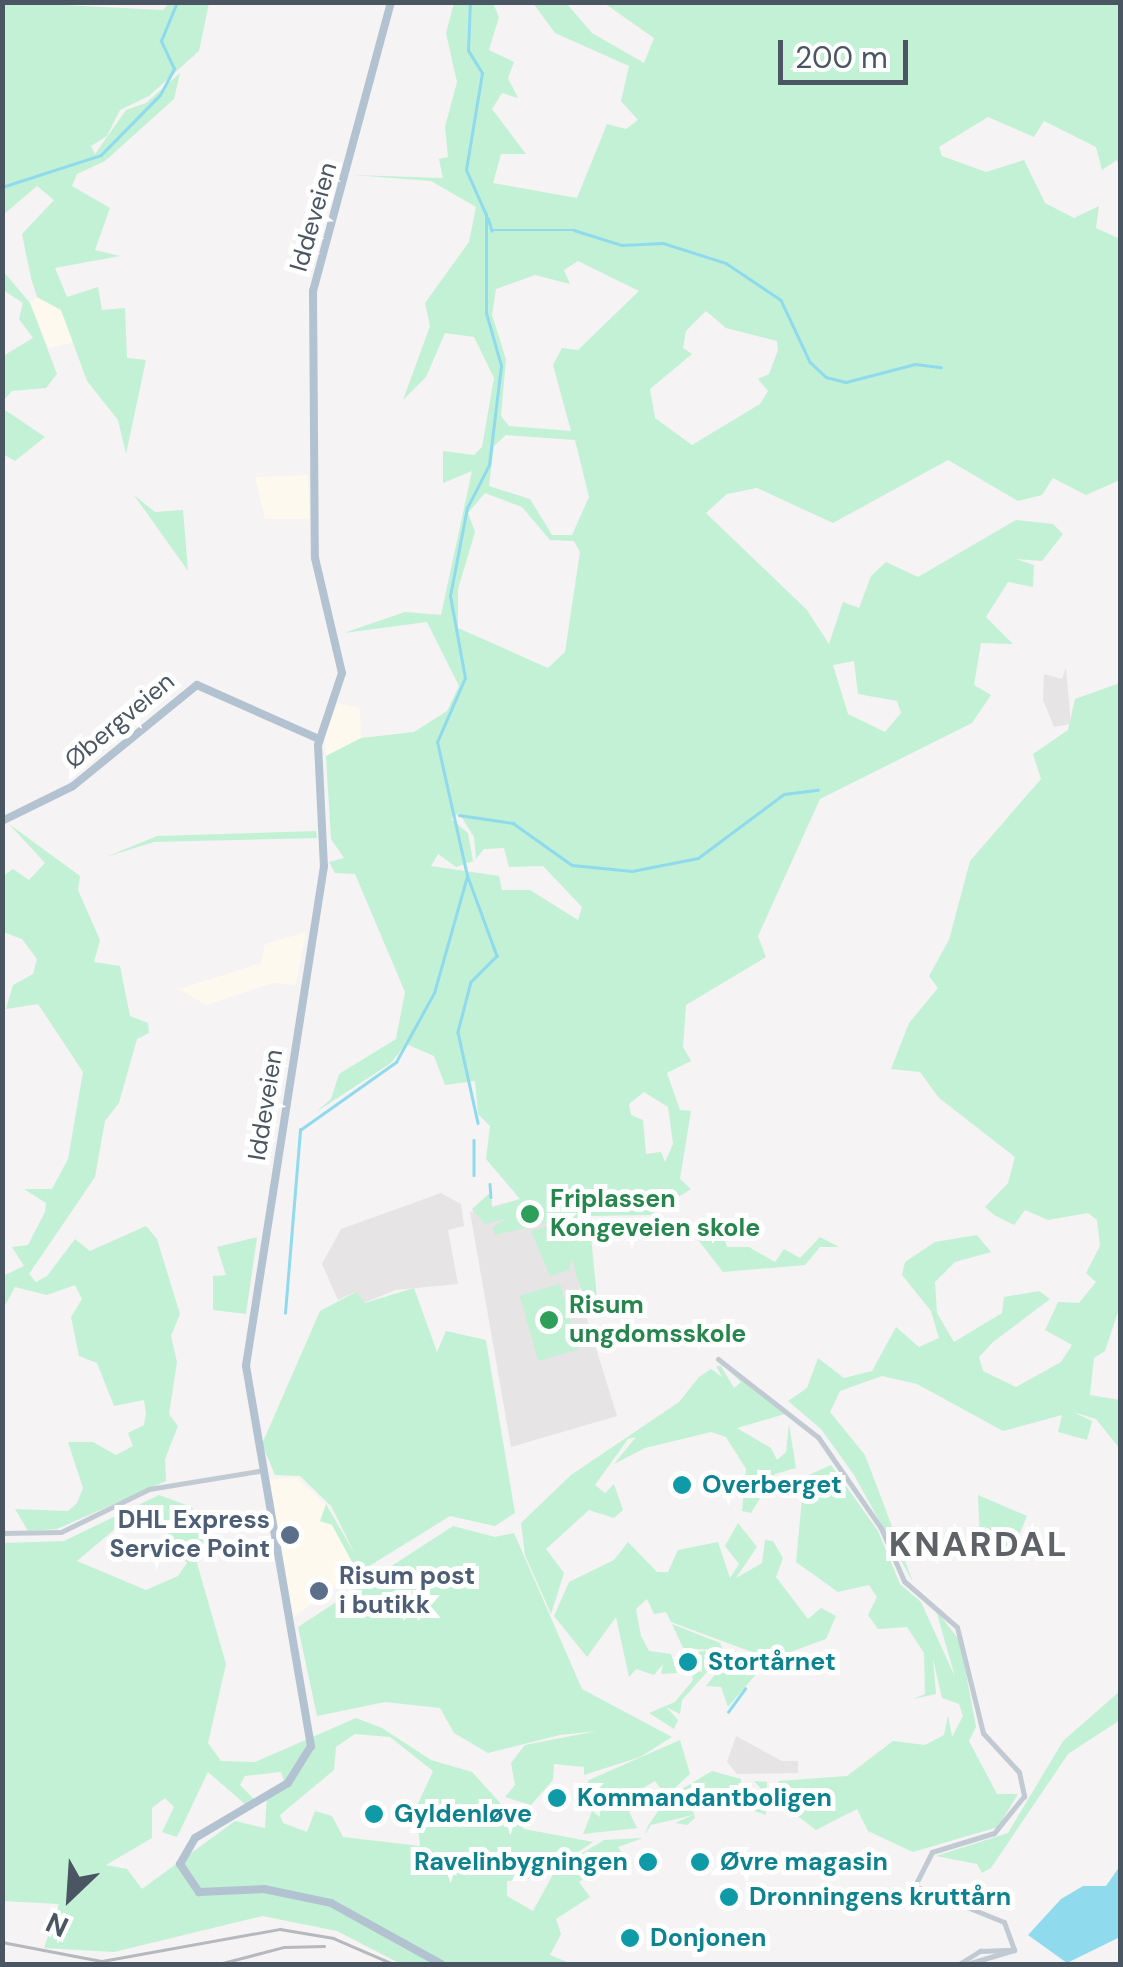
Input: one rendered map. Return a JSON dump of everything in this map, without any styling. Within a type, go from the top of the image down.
[{"type":"main road","name":"Iddeveien","points":[[391,2],[313,291],[314,547],[342,673],[319,739],[324,866],[246,1357],[259,1471],[311,1726],[309,1754],[288,1782],[195,1838],[180,1858],[182,1874],[206,1894],[264,1889],[331,1903],[441,1964]]},
{"type":"main road","name":"Øbergveien","points":[[2,822],[73,786],[197,685],[319,739]]},
{"type":"street","points":[[718,1359],[818,1437],[881,1528],[904,1581],[950,1616],[964,1642],[983,1732],[1019,1772],[1024,1796],[994,1833],[937,1850],[914,1886],[1009,1928],[1014,1950]]},
{"type":"street","points":[[2,1532],[61,1532],[149,1489],[259,1471]]},
{"type":"street","points":[[959,1964],[971,1953],[1014,1950]]},
{"type":"street","points":[[967,1964],[1014,1950]]},
{"type":"shaded area","points":[[37,297],[61,310],[75,342],[49,348],[30,303]]},
{"type":"shaded area","points":[[308,475],[310,519],[265,519],[255,477]]},
{"type":"shaded area","points":[[1066,668],[1071,724],[1054,727],[1043,700],[1044,674],[1062,679]]},
{"type":"shaded area","points":[[338,703],[360,708],[361,738],[326,756],[324,734]]},
{"type":"shaded area","points":[[306,932],[296,985],[273,983],[206,1005],[179,989],[261,963],[265,944]]},
{"type":"shaded area","points":[[441,1193],[461,1204],[464,1226],[448,1230],[458,1284],[395,1290],[364,1303],[355,1292],[338,1300],[322,1264],[341,1229]]},
{"type":"shaded area","name":"Risum ungdomsskole","points":[[521,1199],[577,1233],[580,1296],[617,1416],[511,1447],[470,1212]]},
{"type":"shaded area","points":[[297,1478],[328,1507],[358,1571],[292,1618],[267,1479]]},
{"type":"shaded area","points":[[736,1736],[782,1761],[798,1761],[798,1773],[737,1774],[727,1762]]},
{"type":"green space","points":[[3,2],[163,10],[169,3],[209,3],[199,51],[149,96],[120,110],[107,136],[91,146],[95,154],[126,110],[146,103],[180,73],[174,99],[105,161],[77,174],[72,186],[110,208],[95,250],[120,256],[55,268],[67,297],[98,287],[102,310],[125,308],[127,358],[146,360],[126,454],[118,420],[87,381],[61,310],[37,297],[31,278],[22,234],[54,200],[37,186],[3,215]]},
{"type":"green space","points":[[454,3],[493,3],[499,17],[489,50],[514,62],[508,78],[518,98],[502,93],[492,109],[526,154],[501,154],[493,183],[577,198],[607,124],[626,129],[638,120],[621,101],[629,66],[555,33],[533,3],[566,3],[592,33],[644,63],[654,38],[604,3],[1120,3],[1120,173],[1117,160],[1102,170],[1096,147],[1044,121],[1034,137],[988,117],[939,147],[942,156],[986,172],[1024,160],[1045,203],[1074,218],[1099,206],[1096,228],[1120,239],[1120,480],[1086,495],[1053,478],[1042,495],[1018,501],[948,460],[833,523],[757,488],[727,494],[706,513],[807,610],[829,644],[843,602],[859,608],[871,576],[886,562],[918,577],[1016,520],[1053,524],[1063,534],[1042,561],[1016,559],[1034,565],[1033,587],[1008,582],[986,617],[1013,644],[981,643],[974,685],[991,695],[972,723],[820,799],[758,936],[766,957],[686,1005],[683,1047],[691,1061],[667,1073],[680,1110],[691,1111],[680,1179],[691,1189],[650,1215],[589,1216],[597,1298],[588,1313],[562,1227],[550,1222],[495,1235],[493,1227],[507,1218],[485,1224],[472,1209],[491,1192],[492,1208],[520,1199],[486,1159],[490,1126],[478,1114],[475,1081],[445,1085],[434,1056],[406,1044],[391,1063],[316,1112],[331,1099],[339,1074],[396,1039],[405,992],[355,874],[335,873],[329,862],[344,858],[331,839],[326,756],[361,738],[414,732],[447,711],[459,686],[427,622],[344,633],[405,612],[441,615],[472,471],[443,483],[443,451],[474,455],[482,447],[494,378],[474,337],[445,333],[426,377],[403,400],[430,326],[425,303],[469,242],[476,207],[431,181],[353,175],[443,178],[439,159],[448,157],[445,127],[457,82],[446,33]],"holes":[[[578,261],[639,291],[578,350],[562,348],[553,365],[571,431],[509,426],[501,416],[506,359],[492,315],[496,289],[535,275],[570,284],[564,270]],[[706,311],[726,328],[777,341],[778,350],[769,374],[758,379],[768,391],[760,404],[692,445],[655,418],[650,389],[692,354],[683,348],[686,331]],[[506,435],[575,440],[589,497],[572,535],[552,535],[530,499],[489,486],[494,446]],[[485,493],[522,507],[550,540],[574,541],[580,552],[565,652],[548,668],[458,628],[458,589],[475,532],[468,513]],[[854,661],[858,694],[897,701],[901,713],[885,732],[848,714],[833,665]],[[459,813],[474,837],[476,859],[484,849],[504,848],[509,867],[543,866],[582,907],[578,920],[530,890],[502,890],[499,876],[431,866],[438,854],[456,867],[473,861],[468,833],[451,819]],[[644,1092],[668,1107],[673,1144],[665,1162],[661,1152],[646,1154],[643,1120],[631,1115],[629,1104]]]},
{"type":"green space","points":[[3,271],[30,303],[57,374],[46,388],[12,391],[3,401],[3,356],[33,338],[19,319],[23,303],[3,290]]},
{"type":"green space","points":[[2,408],[45,437],[15,461],[3,454]]},
{"type":"green space","points":[[134,495],[155,512],[183,510],[188,571]]},
{"type":"green space","points":[[1120,683],[1120,1306],[1105,1351],[1094,1358],[1090,1395],[1120,1400],[1120,1449],[1096,1419],[1073,1412],[1092,1421],[1087,1440],[1058,1432],[1062,1415],[1003,1431],[917,1384],[882,1376],[840,1391],[830,1412],[865,1455],[913,1582],[854,1475],[821,1429],[788,1401],[807,1388],[818,1358],[844,1378],[872,1371],[896,1327],[919,1347],[939,1338],[931,1311],[902,1275],[905,1262],[935,1242],[977,1235],[991,1252],[955,1262],[935,1282],[937,1313],[954,1342],[1002,1313],[1004,1297],[1039,1291],[1050,1299],[979,1357],[983,1371],[1016,1387],[1061,1362],[1072,1345],[1045,1330],[1058,1302],[1079,1303],[1096,1282],[1086,1273],[1100,1246],[1097,1220],[1088,1213],[1048,1220],[1025,1210],[1014,1225],[994,1215],[985,1207],[1008,1183],[1015,1157],[939,1098],[920,1072],[891,1069],[909,1023],[938,988],[929,976],[949,940],[970,861],[1041,779],[1033,754],[1068,730],[1075,699]]},
{"type":"green space","points":[[9,824],[80,876],[78,890],[100,940],[94,962],[120,966],[130,1016],[148,1023],[149,1033],[137,1039],[119,1103],[105,1121],[95,1177],[29,1274],[36,1282],[47,1276],[75,1239],[90,1251],[146,1226],[157,1239],[180,1314],[171,1336],[177,1362],[169,1414],[178,1426],[165,1459],[166,1481],[57,1529],[28,1531],[15,1509],[68,1511],[77,1503],[83,1488],[68,1442],[93,1442],[116,1455],[133,1446],[128,1433],[144,1425],[146,1413],[144,1400],[114,1406],[97,1363],[79,1356],[71,1317],[82,1299],[75,1285],[47,1295],[15,1287],[3,1309],[3,1276],[24,1266],[12,1247],[28,1245],[45,1212],[46,1203],[24,1189],[52,1189],[68,1159],[83,1072],[38,1004],[6,1009],[13,985],[33,974],[37,959],[22,939],[3,932],[3,876],[13,869],[29,880],[45,863]]},
{"type":"green space","points":[[316,831],[317,838],[154,842],[106,857],[157,836]]},
{"type":"green space","points":[[719,1222],[727,1247],[749,1247],[775,1262],[784,1249],[800,1258],[820,1237],[839,1247],[820,1247],[805,1265],[723,1272],[692,1232],[696,1223]]},
{"type":"green space","points":[[551,1225],[566,1236],[572,1256],[569,1270],[550,1276],[531,1231]]},
{"type":"green space","points":[[257,1237],[246,1314],[213,1310],[213,1276],[226,1275],[217,1247]]},
{"type":"green space","name":"Risum ungdomsskole","points":[[560,1284],[579,1349],[538,1361],[520,1296]]},
{"type":"green space","points":[[414,1288],[437,1352],[446,1331],[486,1340],[515,1513],[495,1526],[450,1516],[358,1573],[332,1525],[320,1521],[326,1504],[356,1556],[331,1506],[300,1476],[275,1475],[262,1444],[320,1311],[356,1292],[365,1303]]},
{"type":"green space","points":[[716,1366],[721,1366],[734,1388],[741,1382],[725,1367],[785,1414],[737,1428],[771,1448],[777,1460],[786,1452],[789,1424],[796,1468],[775,1474],[751,1513],[742,1511],[746,1469],[726,1437],[711,1432],[645,1448],[614,1464],[636,1437],[628,1439],[595,1485],[605,1493],[614,1484],[623,1510],[614,1518],[589,1510],[546,1549],[564,1573],[551,1614],[525,1555],[521,1523],[571,1475],[679,1402],[699,1377],[711,1369],[722,1377]]},
{"type":"green space","points":[[831,1465],[878,1531],[900,1584],[921,1602],[955,1677],[936,1610],[960,1641],[976,1727],[969,1741],[997,1794],[1018,1794],[998,1827],[913,1852],[868,1831],[857,1809],[816,1830],[795,1814],[778,1781],[847,1776],[893,1741],[925,1745],[944,1735],[948,1715],[952,1737],[963,1716],[959,1704],[942,1698],[933,1659],[936,1694],[913,1699],[925,1694],[924,1653],[907,1627],[878,1629],[868,1615],[877,1597],[869,1585],[838,1592],[796,1562],[804,1477]]},
{"type":"green space","points":[[159,1495],[192,1507],[206,1547],[195,1556],[226,1664],[208,1743],[221,1761],[255,1762],[356,1718],[382,1728],[431,1760],[472,1772],[524,1829],[593,1842],[540,1877],[507,1881],[507,1896],[533,1911],[556,1869],[604,1840],[643,1838],[618,1847],[622,1853],[579,1882],[590,1897],[556,1919],[561,1934],[550,1955],[572,1964],[401,1964],[337,1931],[262,1916],[114,1952],[44,1948],[59,1904],[3,1901],[3,1543],[64,1541]],"holes":[[[164,1513],[162,1524],[187,1563],[178,1576],[146,1590],[77,1561],[128,1518]],[[355,1734],[390,1737],[433,1771],[416,1808],[420,1846],[343,1837],[332,1816],[315,1811],[307,1832],[283,1823],[280,1815],[334,1770],[336,1747]],[[208,1772],[246,1805],[254,1799],[240,1785],[245,1776],[281,1772],[284,1781],[267,1794],[265,1828],[235,1821],[142,1889],[127,1869],[106,1865],[152,1838],[152,1808],[165,1798],[174,1807],[162,1832],[177,1837]]]},
{"type":"green space","points":[[978,1495],[1027,1516],[1011,1554],[980,1542]]},
{"type":"green space","points":[[738,1523],[757,1547],[736,1578],[762,1563],[765,1540],[773,1541],[783,1558],[776,1577],[808,1619],[821,1608],[836,1616],[826,1639],[771,1659],[671,1622],[666,1612],[654,1614],[647,1599],[636,1609],[641,1636],[649,1651],[671,1654],[677,1673],[661,1674],[663,1664],[654,1675],[636,1669],[629,1677],[616,1617],[587,1657],[554,1616],[569,1582],[614,1560],[628,1542],[657,1572],[668,1572],[678,1550],[718,1542],[730,1578],[739,1564],[725,1546]]},
{"type":"green space","points":[[453,1526],[495,1537],[514,1533],[582,1689],[672,1737],[640,1757],[584,1775],[584,1767],[554,1764],[553,1780],[531,1805],[505,1797],[515,1785],[511,1763],[525,1745],[597,1731],[560,1735],[488,1753],[454,1733],[440,1708],[385,1702],[317,1716],[298,1627]]},
{"type":"green space","points":[[672,1624],[720,1643],[724,1653],[682,1700],[680,1714],[666,1707],[678,1720],[674,1729],[649,1713],[675,1702],[693,1680],[691,1670],[702,1672],[702,1655],[691,1653],[712,1650],[683,1648]]},
{"type":"green space","points":[[741,1656],[763,1666],[728,1707],[721,1687],[706,1686],[727,1659]]},
{"type":"green space","points":[[1120,1691],[1120,1720],[1068,1754],[991,1868],[982,1873],[977,1864],[936,1856],[1008,1833],[1063,1741]]},
{"type":"green space","points":[[680,1740],[690,1774],[666,1796],[655,1781],[631,1795],[623,1790],[591,1801],[581,1792],[589,1780]]},
{"type":"green space","points":[[712,1771],[741,1779],[742,1800],[761,1802],[765,1793],[754,1781],[767,1782],[766,1815],[719,1799],[693,1811],[695,1818],[687,1825],[675,1823],[693,1815],[651,1825],[645,1835],[663,1804],[690,1807],[667,1798]]},
{"type":"green space","points":[[624,1801],[637,1828],[583,1834],[592,1811],[600,1817],[600,1809]]},
{"type":"water","points":[[1120,1866],[1120,1937],[1067,1963],[1028,1935],[1061,1899],[1083,1886],[1106,1886]]},
{"type":"waterway","points":[[2,187],[101,155],[160,95],[174,69],[161,41],[177,2]]},
{"type":"waterway","points":[[285,1313],[300,1130],[396,1062],[434,993],[467,876],[437,742],[465,678],[450,596],[467,508],[489,465],[501,366],[486,313],[486,215],[466,170],[482,73],[468,51],[470,2]]},
{"type":"waterway","points":[[488,218],[492,230],[574,230],[622,245],[663,243],[726,263],[781,300],[810,362],[826,377],[846,382],[915,364],[941,367]]},
{"type":"waterway","points":[[459,815],[513,823],[572,865],[632,871],[698,858],[784,794],[818,790]]},
{"type":"waterway","points":[[468,877],[497,956],[471,982],[458,1032],[478,1123]]},
{"type":"waterway","points":[[474,1140],[474,1175]]},
{"type":"waterway","points":[[490,1184],[491,1197]]},
{"type":"waterway","points":[[728,1712],[745,1689]]},
{"type":"railway","points":[[2,1942],[102,1961],[280,1929],[333,1938],[393,1964]]},
{"type":"railway","points":[[219,1964],[284,1947],[324,1946]]},
{"type":"place","name":"Friplassen Kongeveien skole","points":[[530,1214]]},
{"type":"place","name":"Risum ungdomsskole","points":[[549,1320]]},
{"type":"place","name":"Overberget","points":[[682,1485]]},
{"type":"place","name":"DHL Express Service Point","points":[[290,1535]]},
{"type":"place","name":"Risum post i butikk","points":[[319,1591]]},
{"type":"place","name":"Stortårnet","points":[[688,1662]]},
{"type":"place","name":"Kommandantboligen","points":[[557,1798]]},
{"type":"place","name":"Gyldenløve","points":[[374,1814]]},
{"type":"place","name":"Ravelinbygningen","points":[[648,1862]]},
{"type":"place","name":"Øvre magasin","points":[[700,1862]]},
{"type":"place","name":"Dronningens kruttårn","points":[[729,1897]]},
{"type":"place","name":"Donjonen","points":[[630,1938]]},
{"type":"district","name":"KNARDAL","points":[[979,1544]]}]
